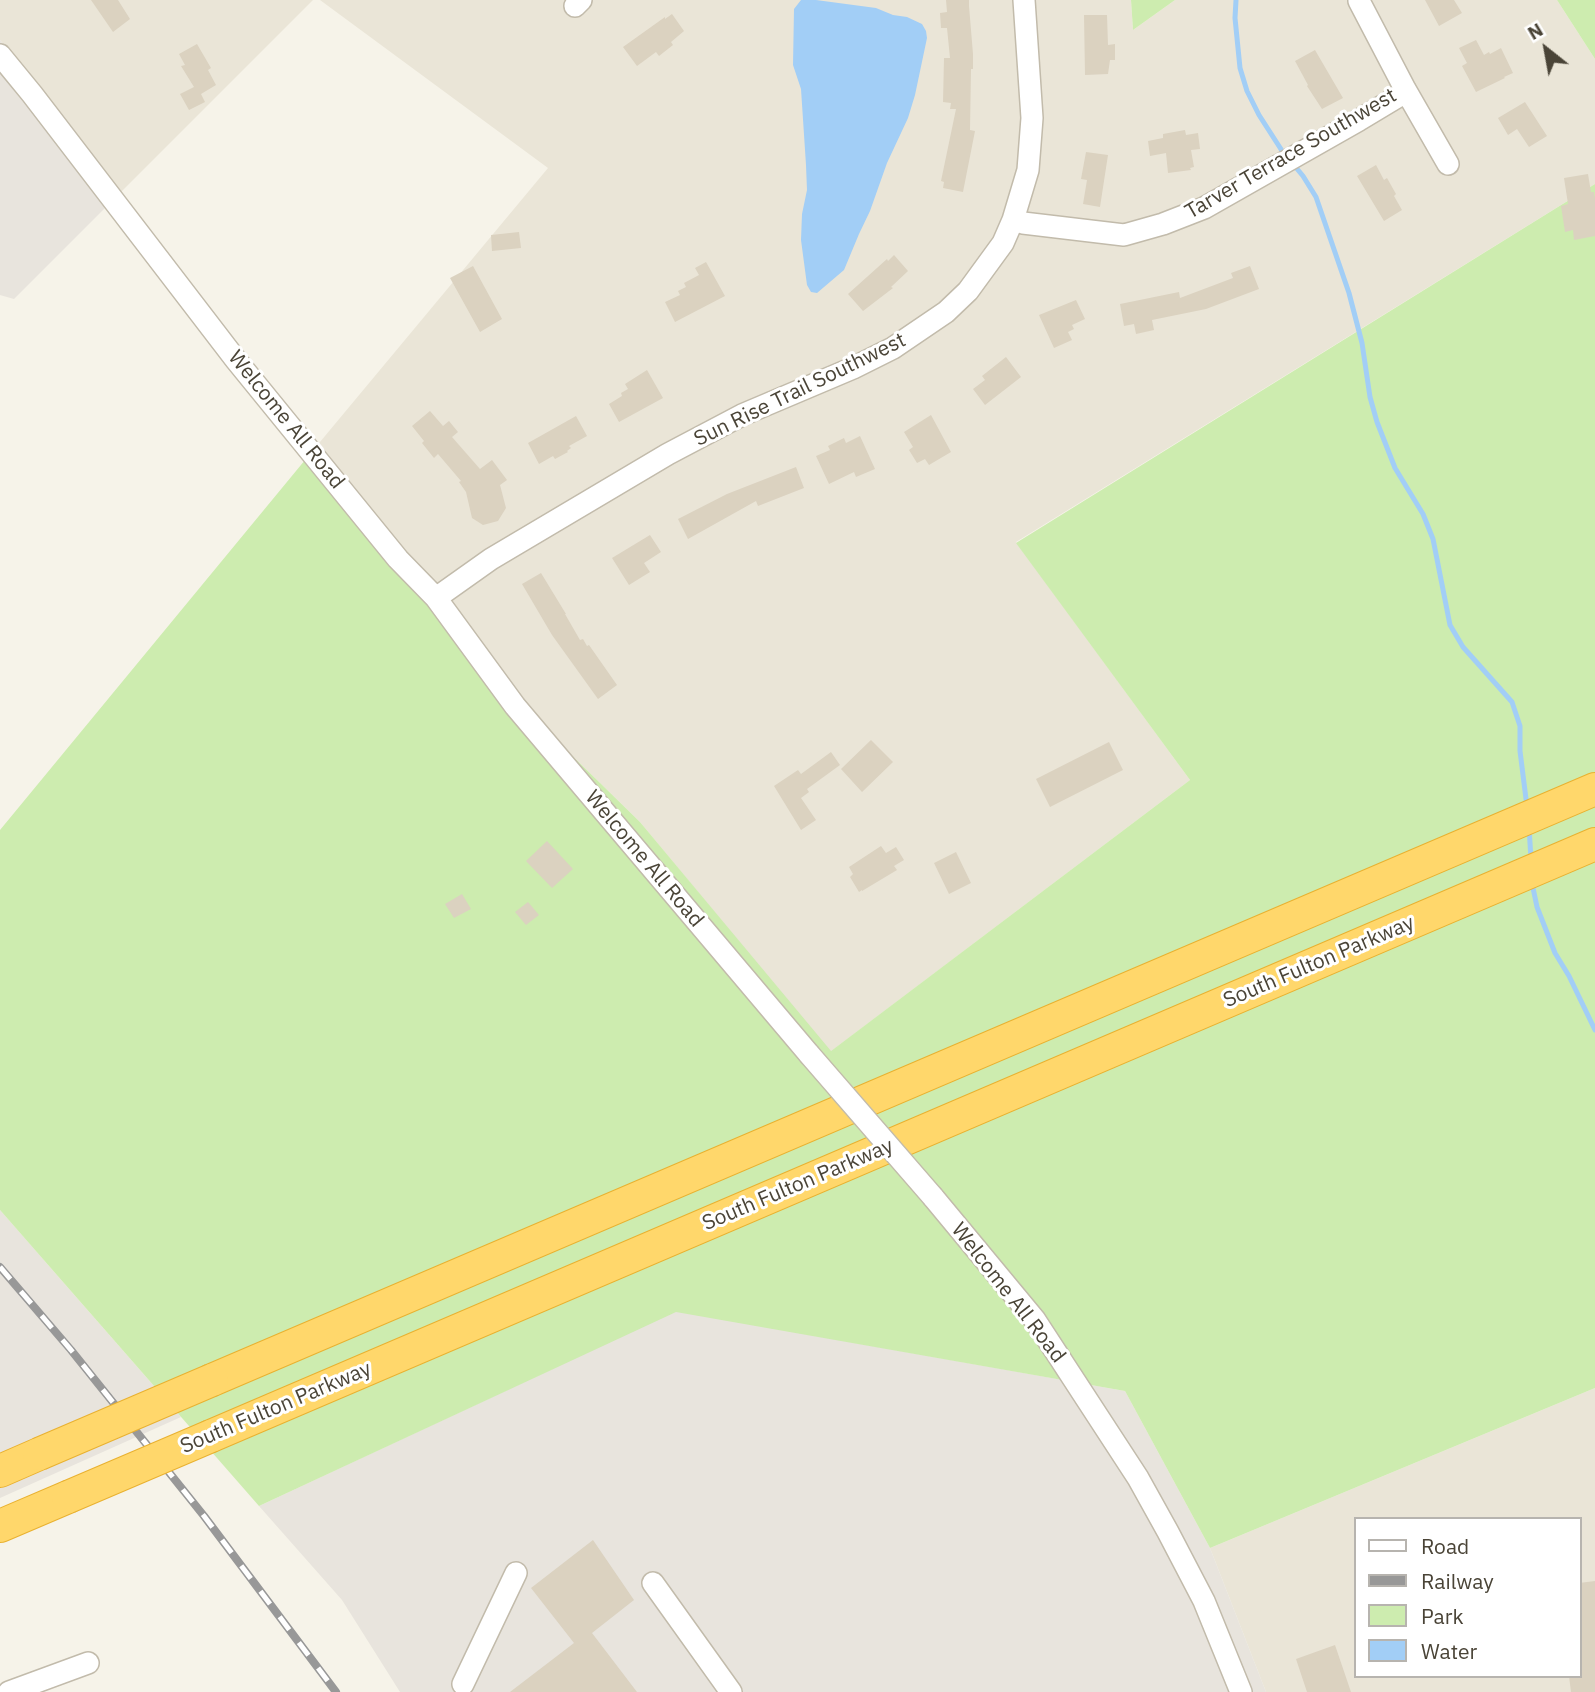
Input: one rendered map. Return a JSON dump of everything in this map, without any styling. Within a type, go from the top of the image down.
[{"type":"highway","points":[[0,1471],[1595,789]]},
{"type":"highway","name":"South Fulton Parkway","points":[[0,1526],[1595,844]]},
{"type":"street","name":"Sun Rise Trail Southwest","points":[[436,598],[491,559],[668,454],[742,415],[893,348],[946,312],[968,290],[1003,243],[1028,170],[1032,118],[1024,0]]},
{"type":"street","points":[[1359,1],[1448,164]]},
{"type":"street","name":"Welcome All Road","points":[[0,55],[236,360],[398,559],[436,598],[515,706],[1035,1320],[1138,1478],[1204,1601],[1241,1692]]},
{"type":"street","name":"Tarver Terrace Southwest","points":[[1013,220],[1124,235],[1163,224],[1204,208],[1369,114],[1399,96],[1405,89]]},
{"type":"street","points":[[463,1684],[516,1573]]},
{"type":"street","points":[[653,1583],[732,1692]]},
{"type":"street","points":[[9,1692],[89,1663]]},
{"type":"shaded area","points":[[0,0],[313,0],[121,192],[0,40]]},
{"type":"shaded area","points":[[320,0],[1131,0],[1133,30],[1175,0],[1557,0],[1595,59],[1595,184],[1016,542],[1190,780],[830,1052],[640,822],[550,734],[310,454],[548,168]]},
{"type":"shaded area","points":[[0,40],[121,192],[14,299],[0,295]]},
{"type":"shaded area","points":[[0,1210],[181,1417],[0,1498]]},
{"type":"shaded area","points":[[676,1311],[1125,1391],[1210,1548],[1266,1692],[400,1692],[342,1600],[259,1506]]},
{"type":"shaded area","points":[[1595,1388],[1595,1692],[1266,1692],[1210,1548]]},
{"type":"green space","points":[[1131,0],[1175,0],[1133,30]]},
{"type":"green space","points":[[1557,0],[1595,0],[1595,59]]},
{"type":"green space","points":[[1595,184],[1595,1388],[1210,1548],[1125,1391],[676,1312],[259,1506],[0,1210],[0,830],[310,454],[550,734],[640,822],[831,1051],[1190,780],[1016,543]]},
{"type":"water","points":[[801,0],[876,8],[907,17],[922,24],[927,38],[908,118],[887,163],[870,211],[844,270],[817,293],[811,292],[807,285],[801,240],[802,214],[807,190],[806,165],[801,89],[793,65],[794,9]]},
{"type":"building","points":[[91,0],[118,0],[130,19],[113,32]]},
{"type":"building","points":[[946,0],[969,0],[973,54],[970,130],[975,131],[963,192],[943,188],[944,182],[941,181],[956,109],[950,109],[951,103],[943,102],[944,58],[950,58],[947,28],[941,28],[940,13],[947,12]]},
{"type":"building","points":[[1425,0],[1454,0],[1462,13],[1439,26]]},
{"type":"building","points":[[672,14],[684,31],[671,42],[673,45],[659,56],[656,52],[637,66],[623,47]]},
{"type":"building","points":[[1084,15],[1107,15],[1108,45],[1115,44],[1115,60],[1110,60],[1108,74],[1085,75]]},
{"type":"building","points":[[1476,40],[1484,55],[1501,48],[1513,73],[1476,92],[1462,66],[1467,63],[1459,48]]},
{"type":"building","points":[[197,44],[211,68],[208,70],[216,85],[201,94],[205,102],[189,110],[180,94],[194,87],[181,66],[185,65],[179,54]]},
{"type":"building","points":[[1315,50],[1343,98],[1322,109],[1295,61]]},
{"type":"building","points":[[1525,102],[1547,136],[1529,147],[1517,129],[1508,135],[1498,118]]},
{"type":"building","points":[[1185,130],[1186,135],[1198,133],[1200,149],[1191,150],[1194,167],[1190,168],[1191,170],[1168,173],[1166,153],[1150,156],[1148,141],[1163,138],[1163,134]]},
{"type":"building","points":[[1086,152],[1108,155],[1100,207],[1083,204],[1087,180],[1081,179]]},
{"type":"building","points":[[1376,165],[1384,180],[1387,178],[1402,210],[1384,221],[1357,176]]},
{"type":"building","points":[[1588,174],[1595,199],[1595,236],[1574,240],[1573,230],[1565,232],[1561,206],[1568,204],[1564,178]]},
{"type":"building","points":[[519,232],[521,248],[492,251],[491,235]]},
{"type":"building","points":[[894,255],[908,271],[891,287],[893,288],[863,311],[848,294]]},
{"type":"building","points":[[706,262],[725,296],[675,322],[665,302],[680,295],[678,291],[686,287],[684,283],[699,275],[695,268]]},
{"type":"building","points":[[473,266],[502,319],[480,332],[450,278]]},
{"type":"building","points":[[1250,266],[1259,289],[1206,309],[1152,320],[1154,330],[1136,334],[1134,324],[1124,326],[1120,304],[1179,292],[1180,298],[1233,278],[1231,273]]},
{"type":"building","points":[[1076,300],[1085,319],[1072,325],[1074,329],[1068,332],[1072,340],[1054,348],[1039,315]]},
{"type":"building","points":[[1006,357],[1021,377],[985,405],[973,389],[985,380],[982,376]]},
{"type":"building","points":[[647,370],[663,398],[619,422],[609,404],[628,389],[625,384]]},
{"type":"building","points":[[430,411],[443,426],[449,421],[458,432],[452,437],[480,469],[492,460],[507,480],[500,485],[506,508],[498,521],[483,525],[472,518],[466,492],[459,482],[461,481],[438,454],[434,458],[422,443],[424,441],[412,426]]},
{"type":"building","points":[[931,415],[951,452],[929,465],[925,459],[917,463],[909,450],[913,447],[904,432]]},
{"type":"building","points":[[576,416],[587,436],[569,446],[571,448],[568,452],[539,464],[528,443]]},
{"type":"building","points":[[860,436],[875,469],[856,477],[854,472],[829,484],[816,456],[830,450],[828,446],[844,438],[846,443]]},
{"type":"building","points":[[796,467],[804,488],[758,506],[756,501],[688,539],[678,519],[727,494]]},
{"type":"building","points":[[650,535],[661,552],[644,563],[650,572],[629,585],[612,558]]},
{"type":"building","points":[[541,573],[580,640],[583,639],[587,646],[589,645],[617,685],[598,699],[552,635],[522,584]]},
{"type":"building","points":[[871,740],[893,762],[862,792],[841,769]]},
{"type":"building","points":[[1109,742],[1123,770],[1050,807],[1036,779]]},
{"type":"building","points":[[831,752],[840,765],[807,789],[809,792],[801,798],[816,820],[801,830],[774,786],[798,770],[801,774]]},
{"type":"building","points":[[547,841],[573,869],[552,888],[526,861]]},
{"type":"building","points":[[881,846],[886,853],[896,847],[904,860],[894,866],[897,870],[859,892],[850,877],[853,874],[849,867]]},
{"type":"building","points":[[956,852],[971,883],[949,894],[934,863]]},
{"type":"building","points":[[462,894],[471,909],[454,918],[445,904]]},
{"type":"building","points":[[528,902],[539,915],[526,925],[515,912]]},
{"type":"building","points":[[593,1540],[634,1600],[592,1633],[637,1692],[510,1692],[574,1643],[531,1588]]},
{"type":"building","points":[[1595,1581],[1595,1692],[1571,1692],[1569,1678],[1581,1678],[1581,1583]]},
{"type":"building","points":[[1335,1645],[1351,1692],[1307,1692],[1296,1659]]},
{"type":"waterway","points":[[1236,0],[1240,68],[1247,91],[1286,157]]},
{"type":"waterway","points":[[1293,164],[1316,197],[1349,293],[1377,422],[1395,468],[1423,514],[1433,539],[1450,625],[1463,647],[1512,702],[1520,726],[1520,751],[1527,807]]},
{"type":"waterway","points":[[1529,827],[1531,859]]},
{"type":"waterway","points":[[1532,883],[1537,907],[1555,953],[1595,1030]]},
{"type":"railway","points":[[0,1267],[71,1350],[204,1516],[336,1692]]}]
